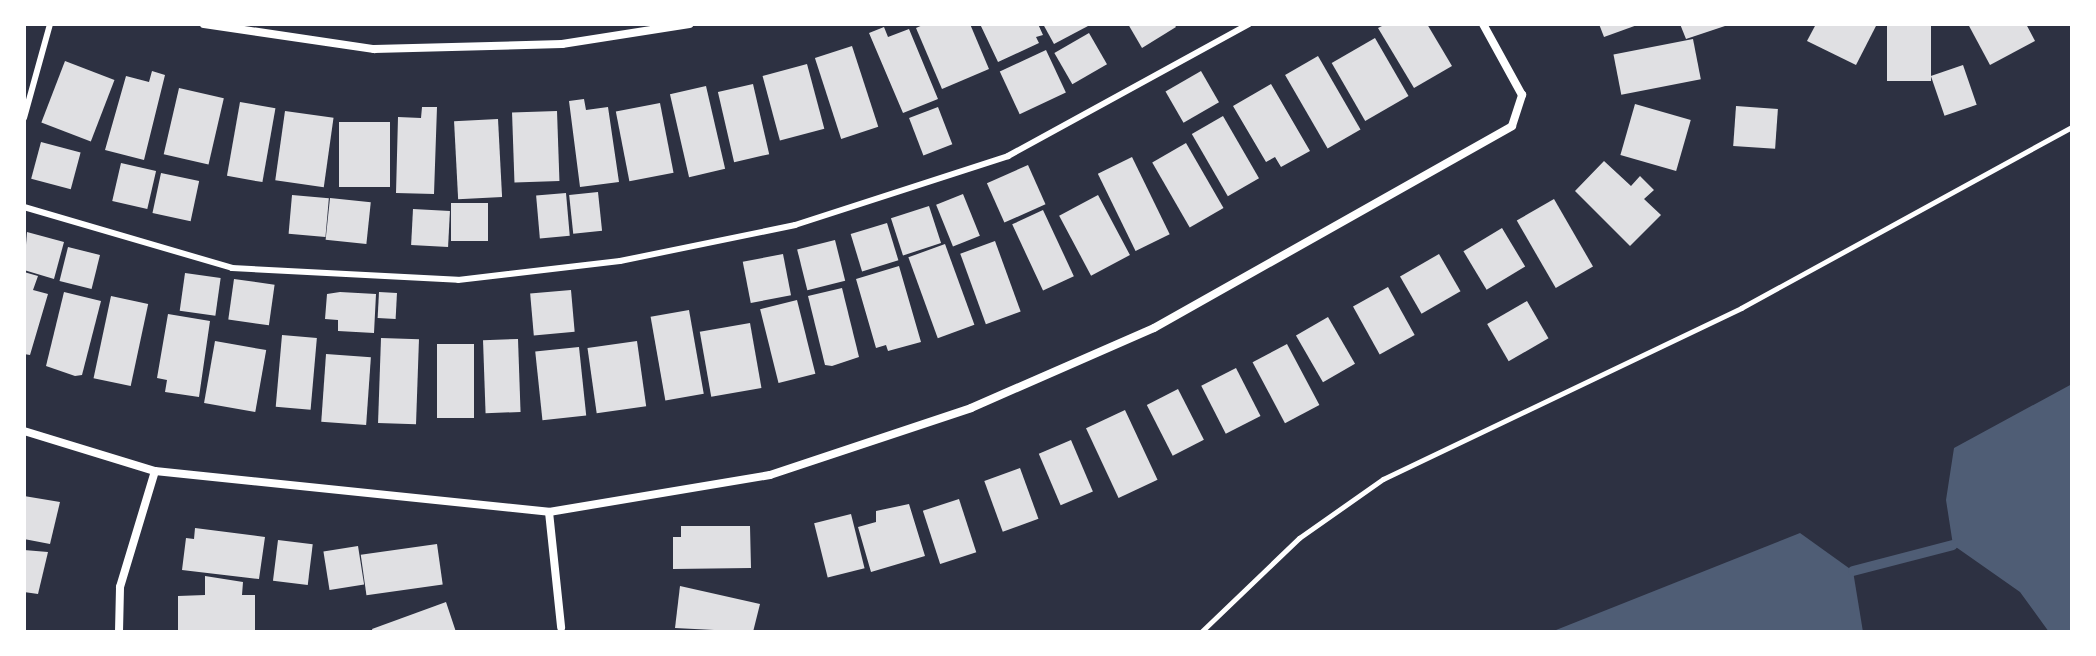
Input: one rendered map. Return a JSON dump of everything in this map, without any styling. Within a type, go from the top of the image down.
[{"type":"street","points":[[204,24],[374,49],[562,44],[689,24]]},
{"type":"street","points":[[24,431],[155,471],[549,512],[770,475],[971,408],[1154,328],[1512,126],[1522,95],[1483,24]]},
{"type":"street","points":[[119,632],[120,587],[155,471]]},
{"type":"street","points":[[549,512],[561,627]]},
{"type":"lane","points":[[24,118],[50,24]]},
{"type":"lane","points":[[24,207],[232,268],[458,280],[620,261],[795,225],[1008,156],[1249,24]]},
{"type":"path","points":[[1201,632],[1299,538],[1383,479],[1741,308],[2072,127]]},
{"type":"water","points":[[2072,384],[2072,632],[2049,632],[2020,592],[1953,545],[1946,500],[1954,448]]},
{"type":"water","points":[[1800,533],[1853,571],[1863,632],[1551,632]]},
{"type":"building","points":[[925,24],[970,24],[989,69],[942,89],[916,28]]},
{"type":"building","points":[[980,24],[1038,24],[1043,35],[1036,37],[1039,43],[998,62]]},
{"type":"building","points":[[1043,24],[1087,24],[1088,26],[1054,44]]},
{"type":"building","points":[[1128,24],[1174,24],[1176,27],[1142,48]]},
{"type":"building","points":[[1386,24],[1427,24],[1452,66],[1414,88],[1378,28]]},
{"type":"building","points":[[1599,24],[1640,24],[1604,37]]},
{"type":"building","points":[[1680,24],[1731,24],[1686,39]]},
{"type":"building","points":[[1816,24],[1877,24],[1856,65],[1807,41]]},
{"type":"building","points":[[1887,24],[1931,24],[1931,81],[1887,81]]},
{"type":"building","points":[[1968,24],[2026,24],[2035,41],[1990,65]]},
{"type":"building","points":[[884,27],[888,37],[909,29],[938,99],[903,113],[869,33]]},
{"type":"building","points":[[1089,33],[1107,64],[1072,84],[1054,53]]},
{"type":"building","points":[[1375,38],[1408,96],[1365,121],[1332,63]]},
{"type":"building","points":[[1693,39],[1701,79],[1621,95],[1613,54]]},
{"type":"building","points":[[852,46],[878,127],[841,139],[815,58]]},
{"type":"building","points":[[1046,50],[1066,93],[1020,114],[1000,72]]},
{"type":"building","points":[[1318,56],[1360,130],[1328,149],[1285,75]]},
{"type":"building","points":[[65,61],[114,80],[91,142],[41,123]]},
{"type":"building","points":[[807,64],[824,129],[780,141],[763,76]]},
{"type":"building","points":[[1963,65],[1977,105],[1945,116],[1931,76]]},
{"type":"building","points":[[152,71],[165,75],[144,160],[105,150],[126,76],[149,82]]},
{"type":"building","points":[[1201,71],[1219,102],[1183,123],[1165,92]]},
{"type":"building","points":[[753,84],[769,154],[734,162],[718,92]]},
{"type":"building","points":[[1271,84],[1310,151],[1281,167],[1275,157],[1266,162],[1233,106]]},
{"type":"building","points":[[706,86],[725,169],[689,177],[670,94]]},
{"type":"building","points":[[179,88],[224,98],[209,165],[164,154]]},
{"type":"building","points":[[584,99],[586,110],[608,107],[619,182],[580,187],[569,101]]},
{"type":"building","points":[[240,102],[275,108],[262,182],[227,176]]},
{"type":"building","points":[[660,103],[674,173],[629,181],[616,112]]},
{"type":"building","points":[[1635,104],[1691,120],[1676,171],[1620,155]]},
{"type":"building","points":[[1736,106],[1778,109],[1775,149],[1733,146]]},
{"type":"building","points":[[422,107],[437,107],[434,194],[396,193],[398,117],[421,118]]},
{"type":"building","points":[[938,107],[952,144],[923,155],[909,118]]},
{"type":"building","points":[[285,111],[334,118],[324,187],[275,180]]},
{"type":"building","points":[[557,111],[559,181],[514,183],[512,113]]},
{"type":"building","points":[[1223,116],[1259,178],[1228,196],[1192,134]]},
{"type":"building","points":[[498,119],[502,197],[458,199],[454,121]]},
{"type":"building","points":[[339,122],[390,122],[390,187],[339,187]]},
{"type":"building","points":[[41,142],[81,153],[71,189],[31,179]]},
{"type":"building","points":[[1186,143],[1224,208],[1190,227],[1152,162]]},
{"type":"building","points":[[1132,157],[1170,234],[1136,251],[1098,174]]},
{"type":"building","points":[[1604,161],[1631,186],[1640,176],[1654,190],[1644,199],[1661,215],[1630,246],[1575,191]]},
{"type":"building","points":[[121,163],[156,171],[147,209],[112,201]]},
{"type":"building","points":[[1028,165],[1045,204],[1004,223],[987,183]]},
{"type":"building","points":[[161,173],[199,181],[191,221],[152,213]]},
{"type":"building","points":[[598,192],[602,231],[573,234],[569,195]]},
{"type":"building","points":[[566,193],[570,236],[540,238],[536,196]]},
{"type":"building","points":[[963,194],[980,236],[953,247],[936,205]]},
{"type":"building","points":[[292,195],[329,198],[325,237],[289,234]]},
{"type":"building","points":[[1098,195],[1130,255],[1091,276],[1059,216]]},
{"type":"building","points":[[330,198],[371,202],[366,244],[326,240]]},
{"type":"building","points":[[1554,199],[1593,267],[1556,288],[1517,220]]},
{"type":"building","points":[[451,203],[488,203],[488,241],[451,241]]},
{"type":"building","points":[[929,206],[941,243],[903,255],[891,218]]},
{"type":"building","points":[[413,209],[450,211],[448,247],[411,245]]},
{"type":"building","points":[[1043,210],[1074,276],[1043,291],[1012,224]]},
{"type":"building","points":[[887,223],[898,260],[862,271],[851,234]]},
{"type":"building","points":[[1502,228],[1525,267],[1487,290],[1463,251]]},
{"type":"building","points":[[27,232],[64,242],[54,279],[24,270]]},
{"type":"building","points":[[835,240],[845,281],[807,290],[797,249]]},
{"type":"building","points":[[995,241],[1021,311],[986,324],[960,254]]},
{"type":"building","points":[[945,244],[974,325],[938,338],[908,257]]},
{"type":"building","points":[[68,247],[100,255],[92,289],[60,281]]},
{"type":"building","points":[[783,254],[791,295],[751,303],[743,262]]},
{"type":"building","points":[[1439,254],[1460,291],[1422,314],[1400,276]]},
{"type":"building","points":[[899,266],[921,342],[888,351],[886,345],[876,348],[856,279]]},
{"type":"building","points":[[24,272],[38,276],[33,290],[48,294],[30,355],[24,354]]},
{"type":"building","points":[[185,273],[221,278],[215,316],[180,311]]},
{"type":"building","points":[[234,279],[275,285],[269,325],[228,320]]},
{"type":"building","points":[[1388,287],[1415,335],[1380,354],[1353,306]]},
{"type":"building","points":[[842,288],[859,357],[832,366],[825,365],[808,296]]},
{"type":"building","points":[[571,290],[575,332],[534,335],[530,294]]},
{"type":"building","points":[[64,292],[101,301],[82,375],[75,376],[46,366]]},
{"type":"building","points":[[379,292],[397,293],[396,319],[378,318]]},
{"type":"building","points":[[327,294],[376,294],[374,333],[338,331],[338,320],[325,319]]},
{"type":"building","points":[[111,296],[148,304],[131,386],[94,378]]},
{"type":"building","points":[[797,300],[815,374],[779,383],[760,309]]},
{"type":"building","points":[[1527,301],[1548,338],[1509,361],[1487,324]]},
{"type":"building","points":[[689,310],[704,394],[665,400],[651,317]]},
{"type":"building","points":[[168,314],[210,321],[199,397],[165,392],[167,380],[157,378]]},
{"type":"building","points":[[1328,317],[1355,364],[1323,382],[1296,336]]},
{"type":"building","points":[[750,323],[761,388],[711,397],[700,332]]},
{"type":"building","points":[[282,335],[317,338],[311,410],[276,407]]},
{"type":"building","points":[[381,338],[419,339],[416,424],[378,423]]},
{"type":"building","points":[[518,339],[521,412],[486,413],[483,340]]},
{"type":"building","points":[[215,341],[266,350],[255,412],[204,403]]},
{"type":"building","points":[[637,341],[646,406],[597,413],[587,348]]},
{"type":"building","points":[[437,344],[474,344],[474,418],[437,418]]},
{"type":"building","points":[[1287,344],[1319,405],[1285,423],[1253,362]]},
{"type":"building","points":[[579,347],[586,416],[542,420],[535,352]]},
{"type":"building","points":[[326,354],[371,357],[366,425],[321,422]]},
{"type":"building","points":[[1236,368],[1261,416],[1226,434],[1201,386]]},
{"type":"building","points":[[1178,389],[1204,440],[1173,456],[1147,405]]},
{"type":"building","points":[[1125,410],[1158,480],[1119,498],[1086,428]]},
{"type":"building","points":[[1071,440],[1093,492],[1061,505],[1039,454]]},
{"type":"building","points":[[1020,468],[1038,519],[1003,532],[984,481]]},
{"type":"building","points":[[24,496],[60,502],[50,544],[24,539]]},
{"type":"building","points":[[959,499],[976,552],[940,564],[923,511]]},
{"type":"building","points":[[909,504],[925,556],[871,572],[858,527],[876,522],[876,511]]},
{"type":"building","points":[[851,514],[865,568],[828,578],[814,523]]},
{"type":"building","points":[[681,526],[750,526],[751,568],[673,569],[673,537],[681,537]]},
{"type":"building","points":[[195,528],[265,537],[259,579],[182,570],[186,538],[194,539]]},
{"type":"building","points":[[278,540],[313,544],[308,585],[273,581]]},
{"type":"building","points":[[437,544],[443,585],[366,595],[361,555]]},
{"type":"building","points":[[358,546],[364,585],[330,590],[323,551]]},
{"type":"building","points":[[24,550],[48,552],[38,594],[24,592]]},
{"type":"building","points":[[205,576],[243,582],[242,595],[255,595],[255,632],[178,632],[178,596],[205,595]]},
{"type":"building","points":[[680,586],[760,604],[753,632],[675,628]]},
{"type":"building","points":[[446,602],[456,632],[373,632],[372,629]]},
{"type":"waterway","points":[[1853,571],[1953,545]]}]
